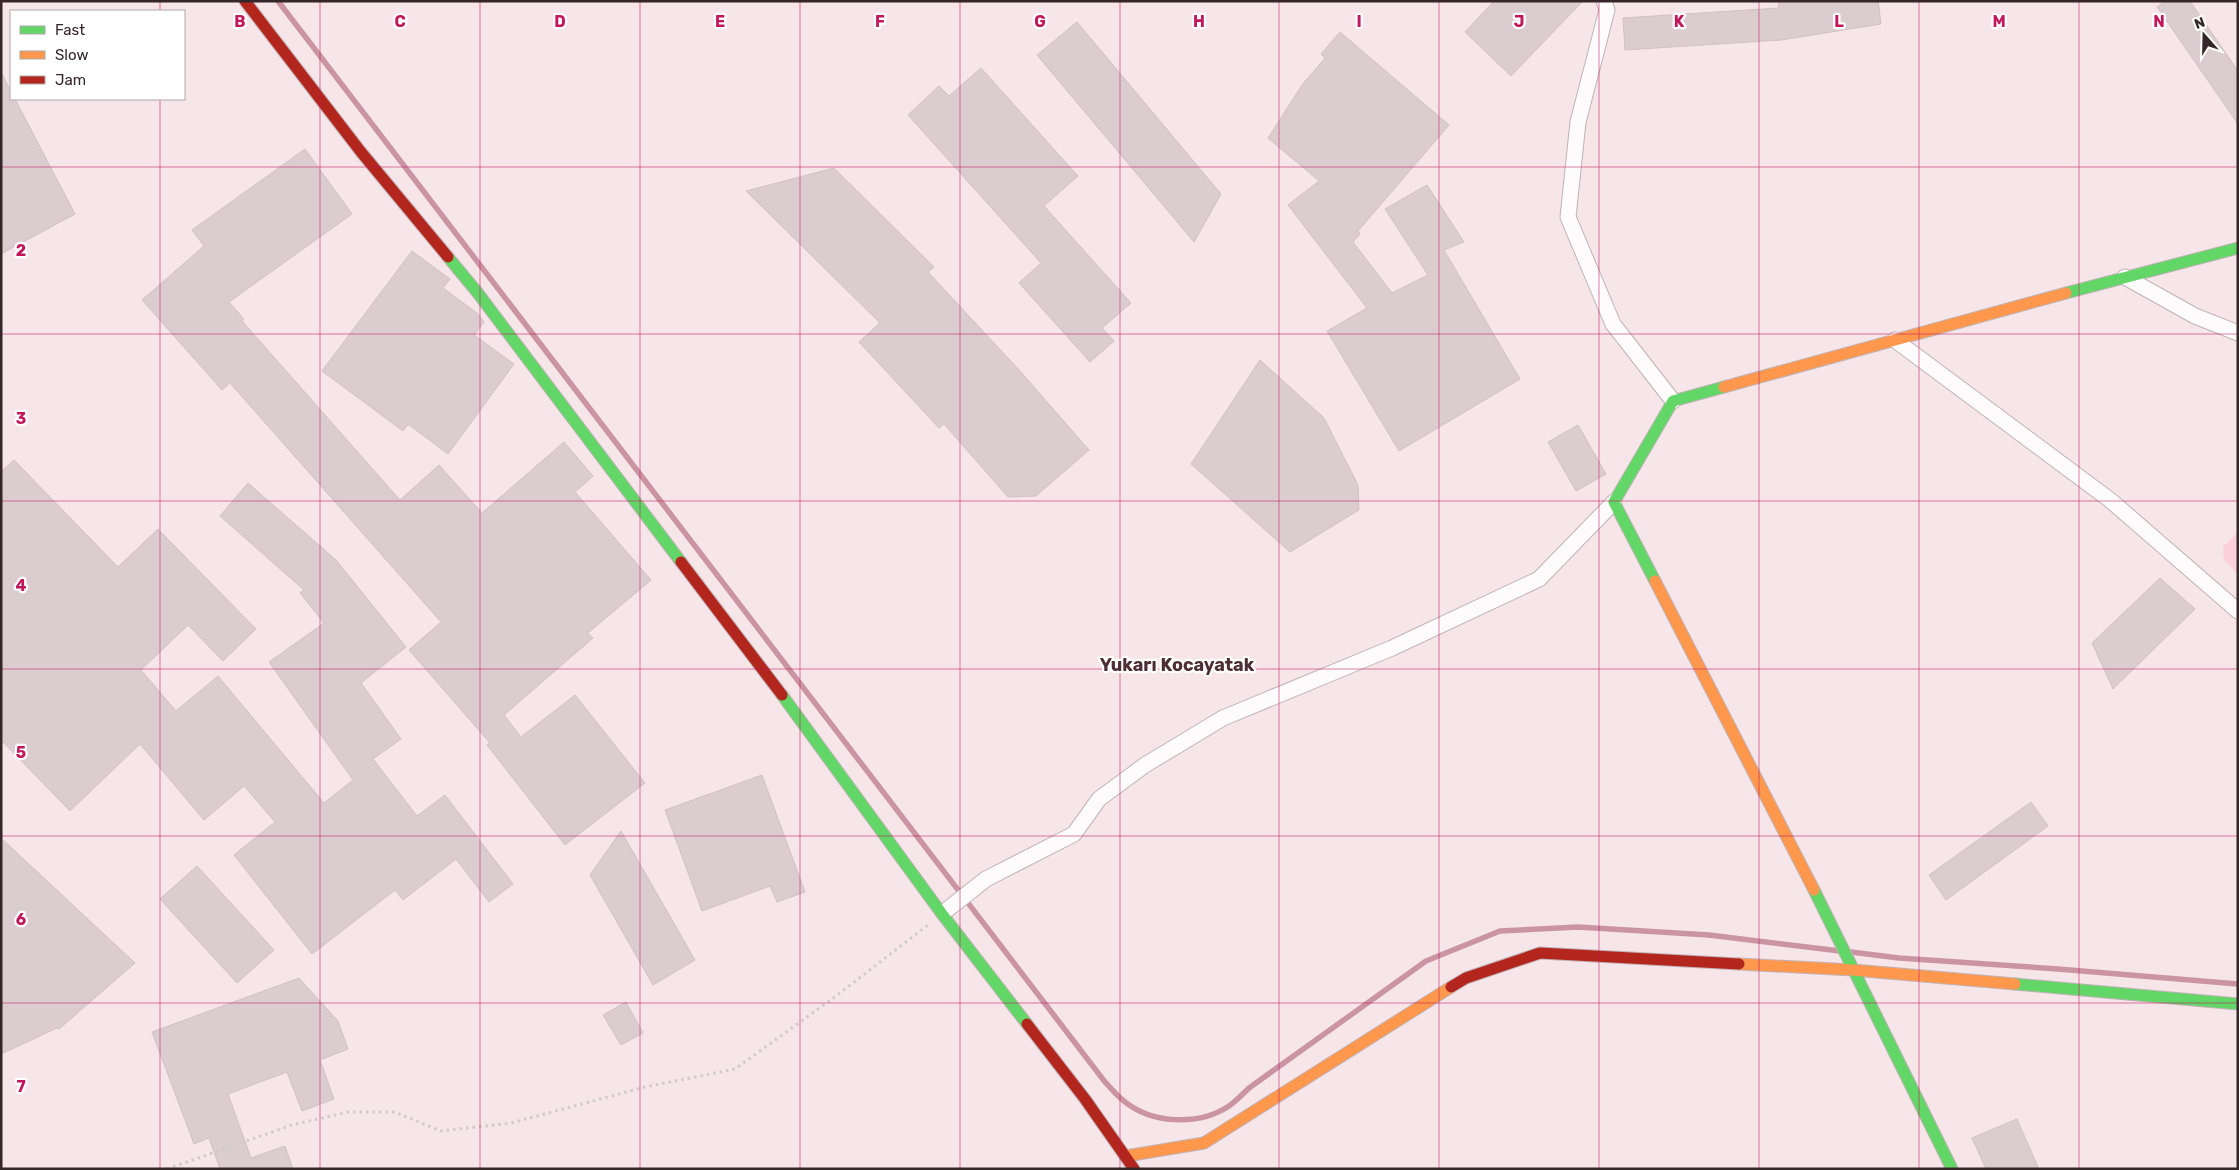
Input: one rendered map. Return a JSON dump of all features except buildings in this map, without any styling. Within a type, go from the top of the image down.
[{"type":"street","points":[[245,1],[360,152],[477,292],[945,912],[1085,1099],[1134,1169]]},
{"type":"street","points":[[1604,1],[1607,10],[1578,122],[1568,217],[1613,324],[1673,400]]},
{"type":"street","points":[[945,912],[986,879],[1074,834],[1099,799],[1145,765],[1223,718],[1392,648],[1539,579],[1614,502],[1673,400],[2238,248]]},
{"type":"street","points":[[2125,277],[2195,316],[2238,333]]},
{"type":"street","points":[[1894,340],[2110,500],[2238,611]]},
{"type":"street","points":[[1614,502],[1828,918],[1952,1169]]},
{"type":"street","points":[[1126,1156],[1204,1144],[1466,978],[1540,953],[1853,970],[2238,1004]]},
{"type":"path","points":[[167,1169],[292,1125],[348,1112],[395,1112],[441,1131],[511,1124],[645,1087],[736,1069],[836,996],[945,912]]},
{"type":"shaded area","points":[[2238,532],[2238,574],[2224,560],[2223,547]]},
{"type":"waterway","points":[[278,1],[1105,1082],[1121,1099],[1135,1109],[1162,1118],[1176,1120],[1204,1117],[1217,1112],[1229,1106],[1249,1088],[1426,961],[1500,931],[1578,927],[1709,935],[1840,951]]},
{"type":"waterway","points":[[1851,952],[1899,958],[2238,984]]},
{"type":"traffic: fast","points":[[2066,293],[2238,248]]},
{"type":"traffic: fast","points":[[448,257],[477,292],[681,562]]},
{"type":"traffic: fast","points":[[1655,581],[1614,502],[1673,401],[1724,387]]},
{"type":"traffic: fast","points":[[782,695],[942,914],[1027,1024]]},
{"type":"traffic: fast","points":[[1814,890],[1952,1169]]},
{"type":"traffic: fast","points":[[2015,984],[2238,1004]]},
{"type":"traffic: slow","points":[[1724,387],[2066,293]]},
{"type":"traffic: slow","points":[[1655,581],[1814,890]]},
{"type":"traffic: slow","points":[[1739,964],[1853,970],[2015,984]]},
{"type":"traffic: slow","points":[[1126,1156],[1204,1143],[1451,987]]},
{"type":"traffic: jam","points":[[245,1],[361,152],[448,257]]},
{"type":"traffic: jam","points":[[681,562],[782,695]]},
{"type":"traffic: jam","points":[[1451,987],[1466,978],[1540,953],[1739,964]]},
{"type":"traffic: jam","points":[[1027,1024],[1085,1099],[1134,1169]]},
{"type":"district","name":"Yukarı Kocayatak","points":[[1177,665]]}]
